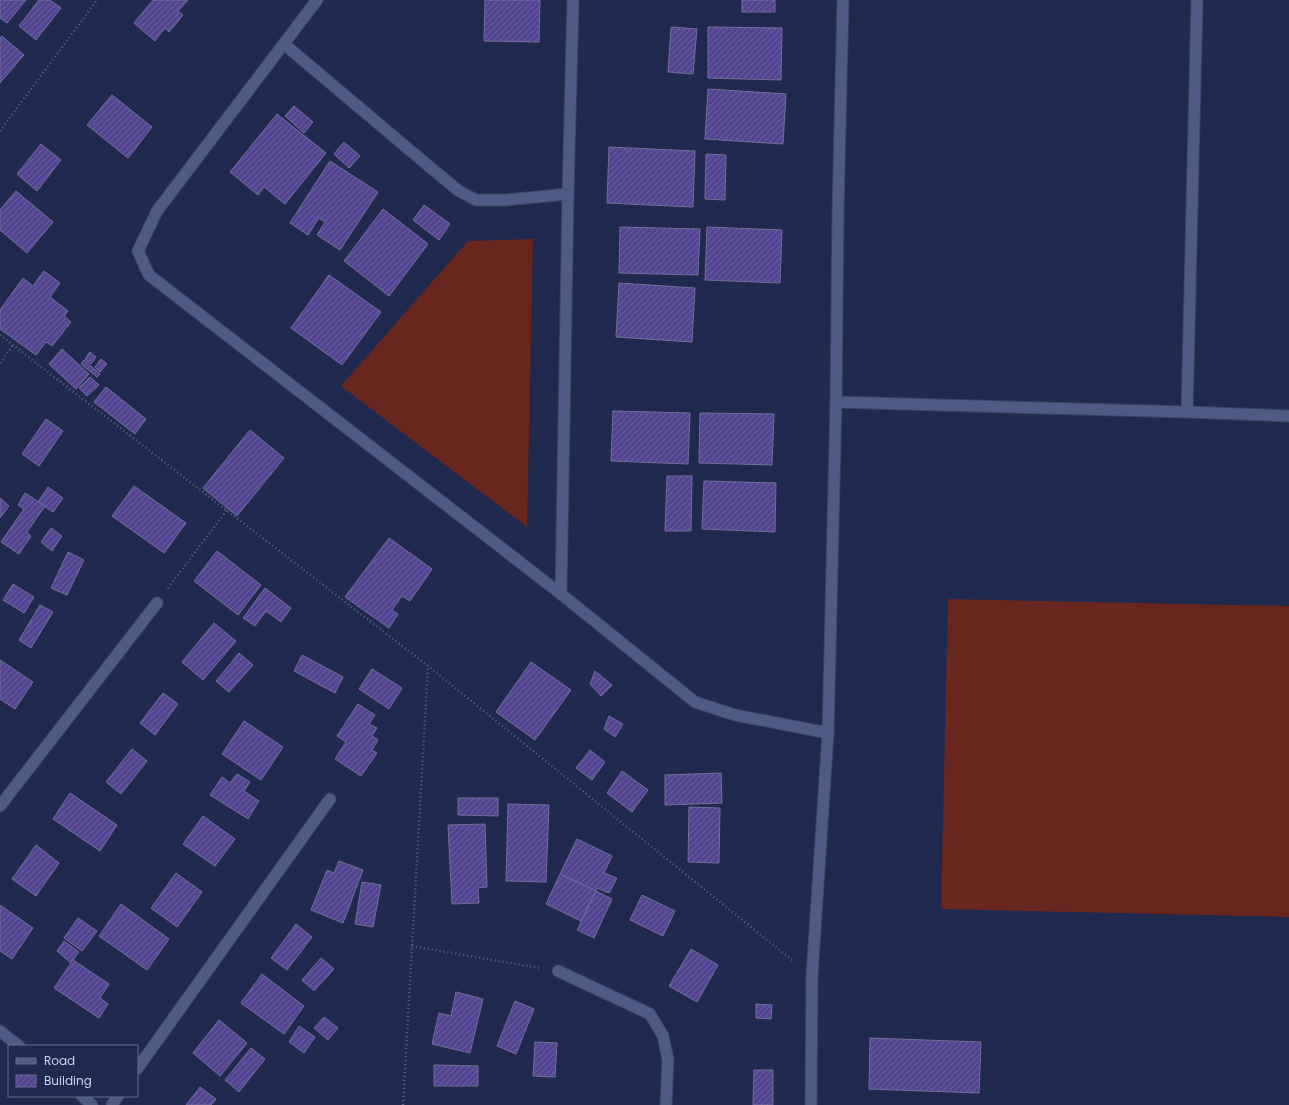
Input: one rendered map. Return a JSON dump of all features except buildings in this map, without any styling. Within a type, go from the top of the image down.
[{"type":"street","points":[[317,0],[157,211],[138,251],[149,275],[560,594],[695,702],[735,715],[828,733]]},
{"type":"street","points":[[560,594],[573,0]]},
{"type":"street","points":[[811,1105],[812,976],[828,733],[836,402],[838,211],[843,0]]},
{"type":"street","points":[[1187,412],[1197,0]]},
{"type":"street","points":[[284,44],[459,191],[476,200],[506,200],[568,194]]},
{"type":"street","points":[[836,402],[1289,416]]},
{"type":"street","points":[[0,806],[157,603]]},
{"type":"street","points":[[138,1068],[330,799]]},
{"type":"street","points":[[558,971],[650,1014],[663,1036],[668,1060],[666,1105]]},
{"type":"street","points":[[0,1031],[19,1045]]},
{"type":"street","points":[[83,1097],[92,1105]]},
{"type":"path","points":[[0,131],[97,0]]},
{"type":"path","points":[[0,335],[428,666],[812,976]]},
{"type":"path","points":[[0,363],[13,345]]},
{"type":"path","points":[[157,603],[227,510]]},
{"type":"path","points":[[403,1105],[428,666]]},
{"type":"path","points":[[412,946],[558,971]]},
{"type":"shaded area","points":[[533,239],[527,527],[341,386],[468,241]]},
{"type":"shaded area","points":[[948,599],[1289,606],[1289,917],[941,909]]}]
